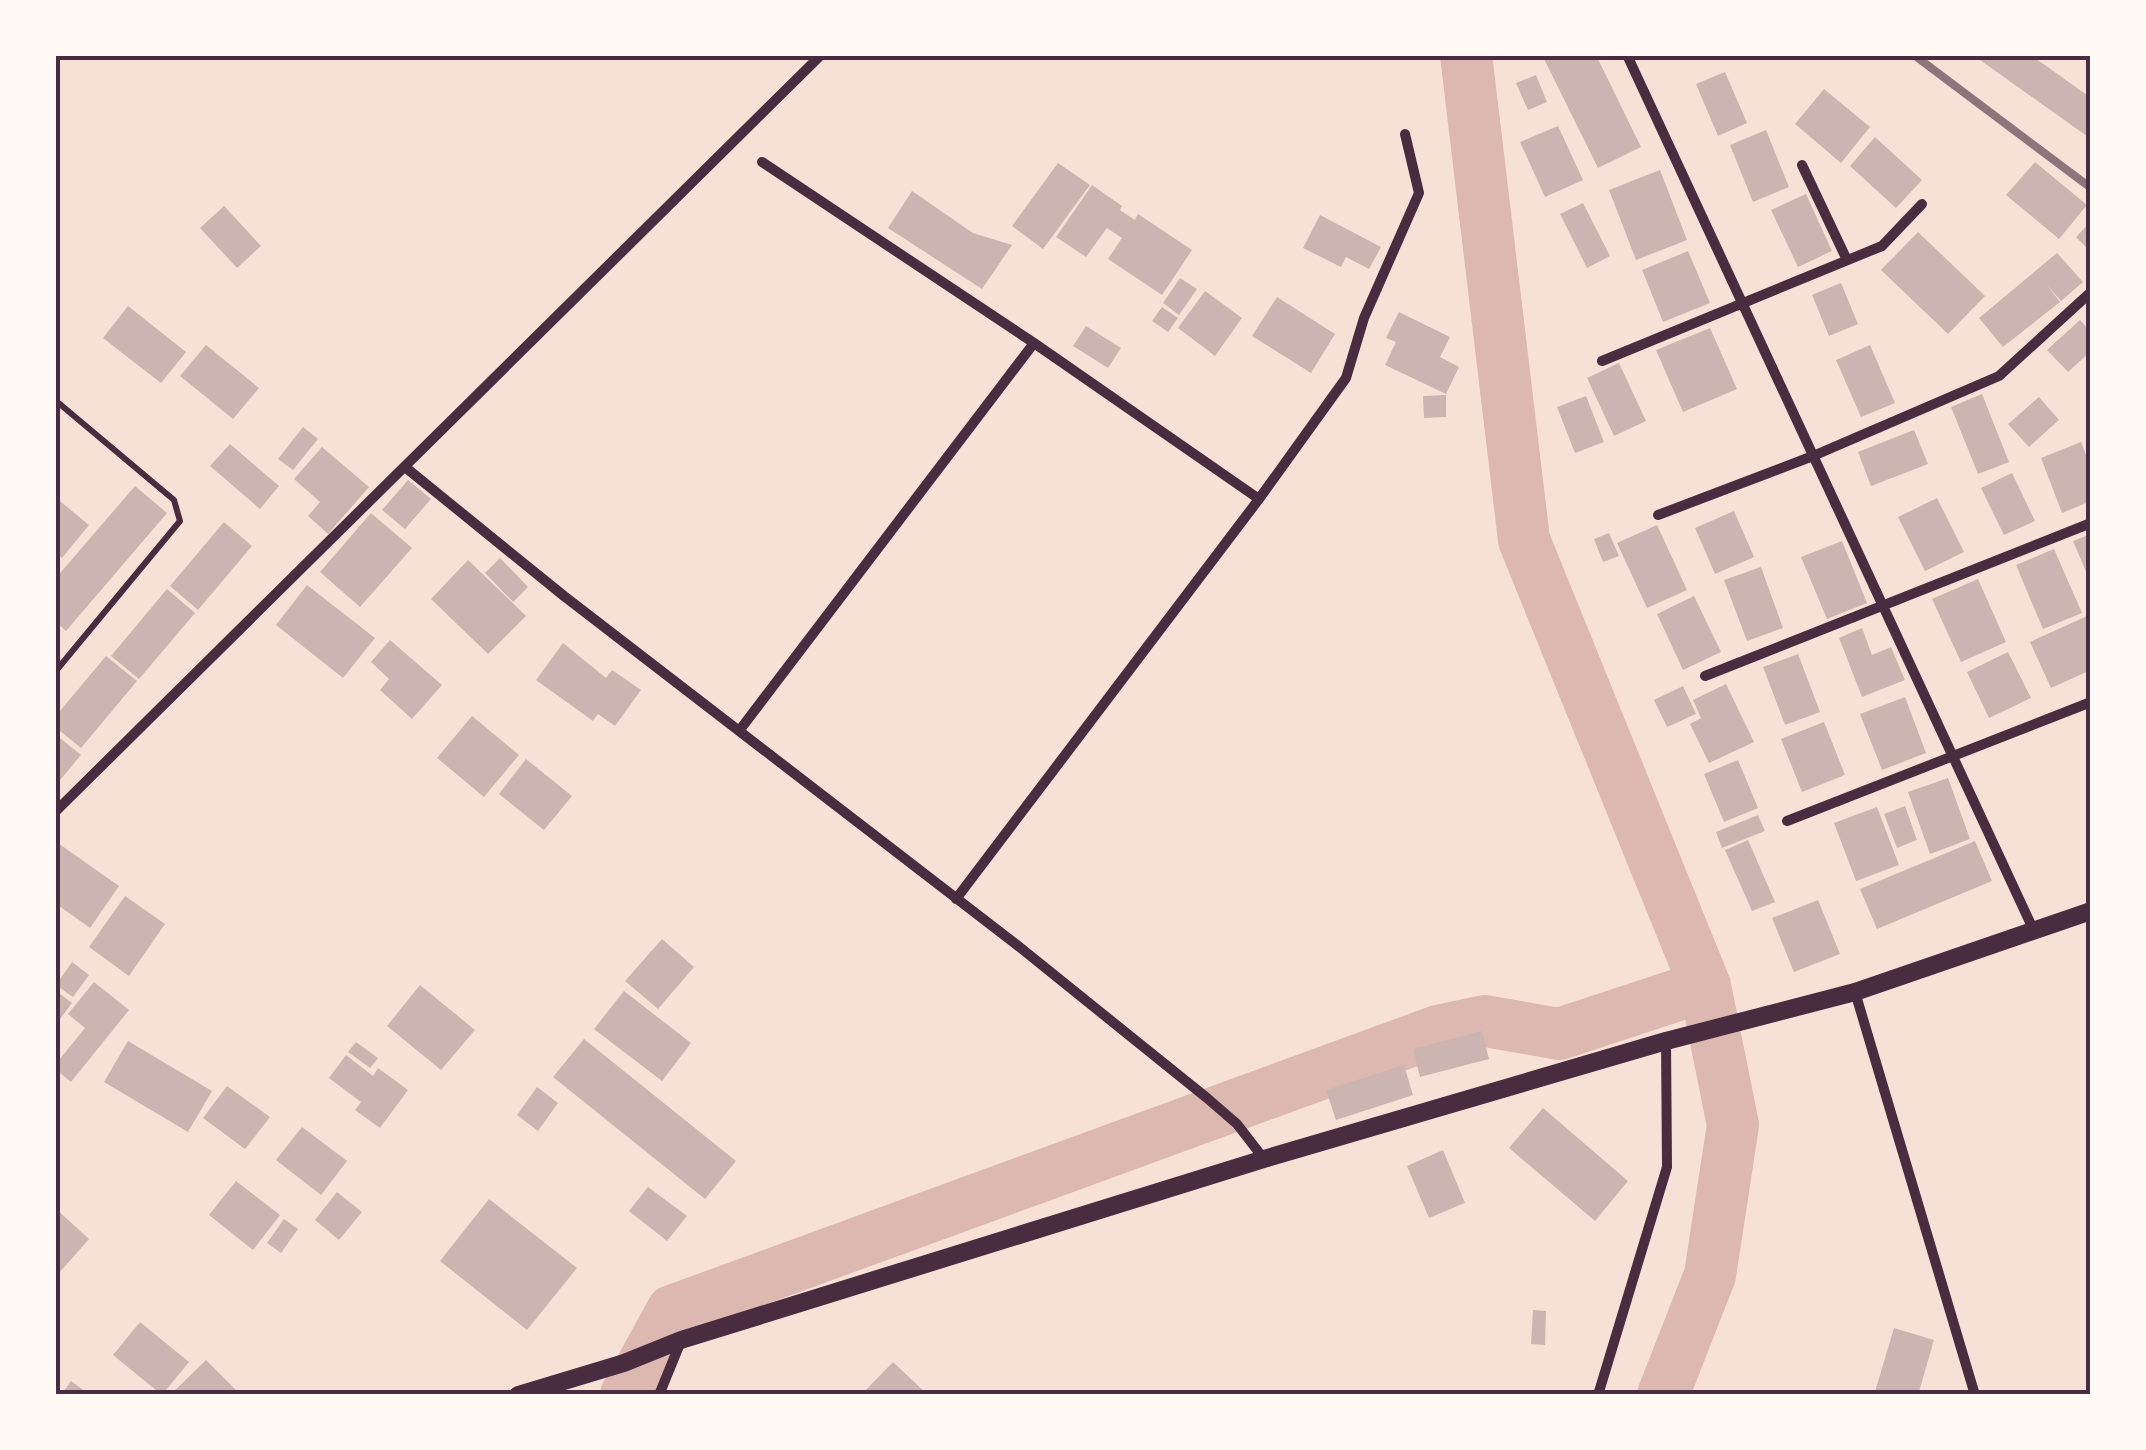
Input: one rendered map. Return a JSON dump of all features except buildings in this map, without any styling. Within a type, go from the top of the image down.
[{"type":"street","points":[[55,812],[821,55]]},
{"type":"street","points":[[1627,55],[2034,931]]},
{"type":"street","points":[[956,898],[1259,499],[1346,378],[1364,318],[1419,192],[1405,134]]},
{"type":"street","points":[[762,162],[1259,499]]},
{"type":"street","points":[[1802,166],[1847,260]]},
{"type":"street","points":[[1602,361],[1882,246],[1922,204]]},
{"type":"street","points":[[1658,515],[1813,456],[1999,376],[2091,292]]},
{"type":"street","points":[[739,731],[1034,343]]},
{"type":"street","points":[[405,467],[1207,1098],[1236,1124],[1264,1159]]},
{"type":"street","points":[[1704,676],[2091,524]]},
{"type":"street","points":[[1786,822],[2091,702]]},
{"type":"street","points":[[518,1395],[1264,1159],[1674,1039],[1854,992],[2091,911]]},
{"type":"street","points":[[1854,992],[1975,1395]]},
{"type":"street","points":[[1598,1395],[1667,1167],[1674,1039]]},
{"type":"street","points":[[659,1395],[675,1343]]},
{"type":"lane","points":[[55,672],[180,521],[174,500],[56,403]]},
{"type":"lane","points":[[55,650],[65,660]]},
{"type":"waterway","points":[[1466,55],[1524,540],[1705,986],[1733,1125],[1710,1275],[1663,1395]]},
{"type":"waterway","points":[[626,1395],[672,1311],[1438,1031],[1485,1021],[1559,1034],[1705,986]]},
{"type":"railway","points":[[1914,55],[2091,188]]}]
